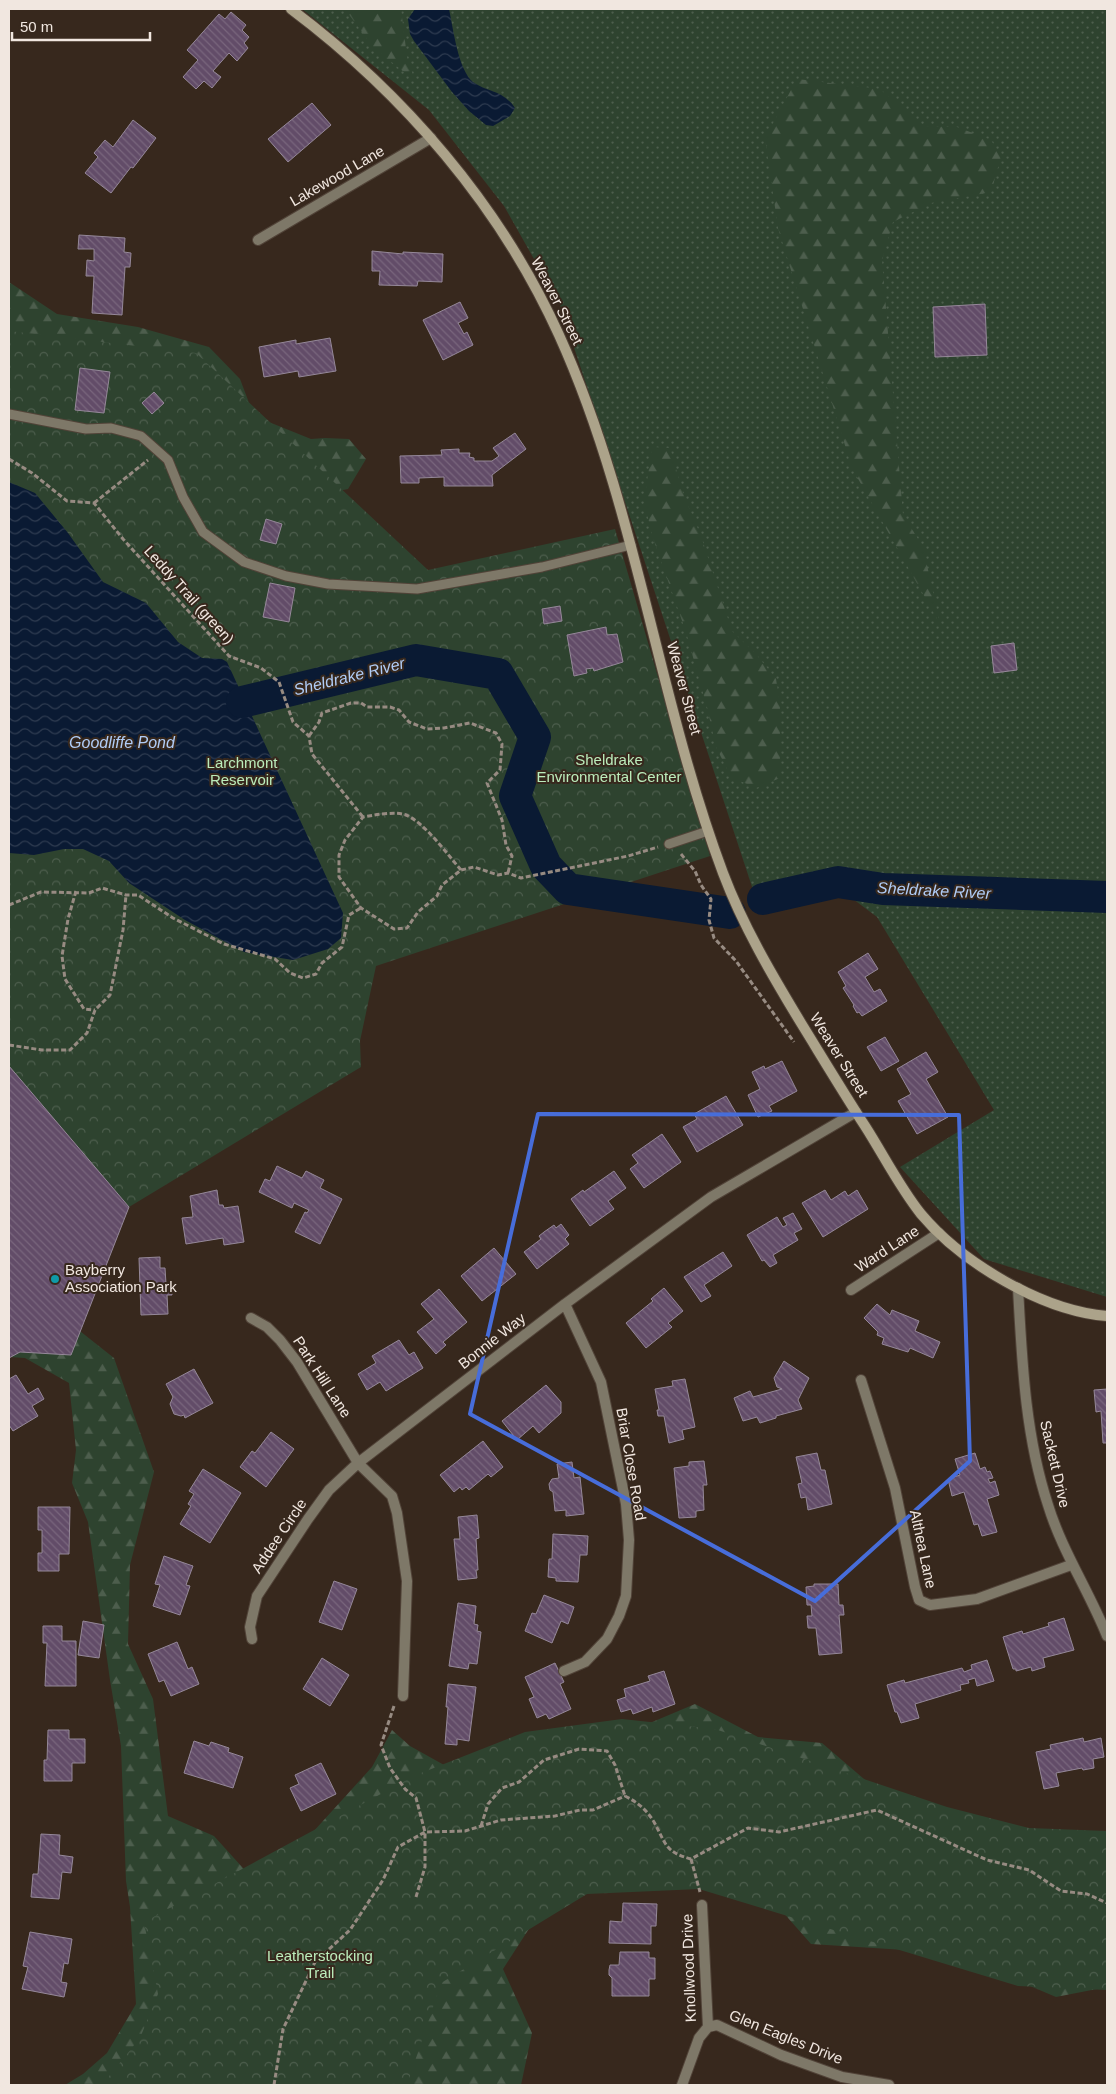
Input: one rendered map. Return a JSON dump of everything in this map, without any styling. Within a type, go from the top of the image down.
[{"type":"main road","name":"Weaver Street","points":[[291,9],[376,80],[431,138],[486,208],[522,263],[558,332],[578,380],[625,520],[698,802],[724,877],[761,957],[856,1112],[918,1210],[938,1233],[986,1269],[1035,1298],[1090,1315],[1107,1316]]},
{"type":"street","name":"Lakewood Lane","points":[[258,240],[431,138]]},
{"type":"street","name":"Bonnie Way","points":[[358,1463],[565,1304],[711,1197],[856,1112]]},
{"type":"street","name":"Ward Lane","points":[[851,1290],[938,1233]]},
{"type":"street","name":"Sackett Drive","points":[[1018,1288],[1024,1390],[1037,1464],[1048,1505],[1071,1565],[1096,1608],[1107,1636]]},
{"type":"street","name":"Briar Close Road","points":[[564,1671],[585,1662],[607,1639],[619,1616],[626,1596],[628,1540],[626,1504],[601,1382],[565,1304]]},
{"type":"street","name":"Park Hill Lane","points":[[251,1318],[268,1327],[297,1362],[358,1463]]},
{"type":"street","name":"Althea Lane","points":[[861,1380],[895,1488],[919,1600],[930,1605],[977,1599],[1071,1565]]},
{"type":"street","name":"Addee Circle","points":[[252,1639],[250,1627],[257,1596],[329,1490],[358,1463]]},
{"type":"street","points":[[358,1463],[392,1496],[397,1513],[407,1581],[402,1696]]},
{"type":"street","name":"Knollwood Drive","points":[[682,2085],[699,2038],[708,2027],[702,1905]]},
{"type":"street","name":"Glen Eagles Drive","points":[[708,2027],[717,2025],[781,2055],[842,2077],[885,2085]]},
{"type":"lane","points":[[9,414],[86,429],[111,428],[141,436],[168,460],[183,496],[203,532],[244,562],[286,576],[328,584],[417,589],[542,567],[631,546]]},
{"type":"lane","points":[[669,844],[708,831]]},
{"type":"path","points":[[9,459],[32,473],[66,501],[94,503],[158,451]]},
{"type":"path","name":"Leddy Trail (green)","points":[[94,503],[123,539],[229,656],[261,668],[279,682],[293,722],[309,736],[312,754],[363,817]]},
{"type":"path","points":[[309,736],[319,722],[322,713],[351,703],[361,703],[367,707],[390,707],[400,710],[410,722],[427,728],[444,728],[470,723],[496,733],[502,744],[500,770],[487,783],[502,820],[506,845],[512,856],[508,873]]},
{"type":"path","points":[[461,870],[429,832],[405,814],[363,817],[345,840],[339,855],[339,877],[360,908],[394,929],[407,928],[418,912],[437,896],[442,885],[461,870],[474,866],[498,875],[508,873],[521,878],[669,844],[676,848],[695,871],[701,885],[711,899],[709,920],[714,938],[736,961],[798,1048]]},
{"type":"path","points":[[9,905],[42,892],[76,891],[89,893],[102,888],[126,895],[138,895],[173,918],[215,939],[275,959],[290,973],[303,978],[316,974],[322,963],[342,947],[349,916],[360,908]]},
{"type":"path","points":[[76,891],[62,946],[65,979],[84,1009],[95,1010]]},
{"type":"path","points":[[9,1045],[42,1050],[70,1050],[87,1033],[95,1010],[110,995],[123,930],[126,895]]},
{"type":"path","points":[[394,1706],[381,1745],[390,1768],[405,1789],[416,1798],[425,1832],[425,1867],[416,1897]]},
{"type":"path","points":[[481,1826],[488,1804],[502,1788],[518,1782],[544,1760],[579,1750],[607,1751],[615,1765],[625,1796],[638,1803],[654,1822],[662,1840],[677,1855],[691,1859],[748,1828],[779,1832],[877,1810],[987,1860],[1030,1870],[1061,1891],[1088,1894],[1107,1903]]},
{"type":"path","points":[[274,2085],[283,2029],[315,1962],[350,1930],[384,1880],[398,1847],[425,1832],[465,1831],[501,1820],[555,1816],[580,1810],[593,1810],[625,1796]]},
{"type":"path","points":[[691,1859],[698,1879],[702,1905]]},
{"type":"highlighted area","points":[[538,1114],[959,1115],[970,1461],[815,1601],[470,1414]]},
{"type":"green space","points":[[302,9],[1107,9],[1107,1297],[984,1259],[900,1167],[994,1110],[877,917],[845,893],[761,914],[560,305],[504,206],[429,110]]},
{"type":"green space","points":[[345,9],[401,9],[407,57],[415,81],[373,47]]},
{"type":"green space","points":[[797,79],[880,89],[922,126],[957,127],[991,140],[1001,157],[991,192],[931,203],[893,222],[882,260],[903,515],[923,547],[940,624],[852,468],[778,228],[765,138]]},
{"type":"green space","points":[[9,282],[57,314],[138,327],[209,347],[240,379],[254,416],[311,439],[349,439],[366,459],[348,489],[323,494],[9,334]]},
{"type":"green space","name":"Larchmont Reservoir","points":[[9,331],[196,353],[428,570],[615,529],[710,856],[376,966],[360,1041],[361,1067],[129,1207],[9,1066]]},
{"type":"green space","points":[[652,447],[670,448],[684,496],[701,536],[732,631],[756,654],[776,679],[780,704],[780,778],[756,788],[731,777],[716,747],[686,632],[653,538],[644,502]]},
{"type":"green space","name":"Leatherstocking Trail","points":[[47,1305],[114,1358],[154,1472],[130,1565],[128,1644],[153,1699],[168,1816],[214,1836],[252,1878],[283,1865],[372,1767],[392,1730],[410,1746],[462,1775],[638,1728],[695,1704],[758,1737],[822,1743],[1107,1987],[1056,1997],[952,1953],[811,1944],[766,1893],[729,1874],[556,1887],[503,1969],[532,2033],[521,2085],[65,2085],[83,2074],[107,2053],[136,2004],[130,1907],[126,1881],[121,1746],[88,1522],[72,1483],[76,1450],[69,1383],[25,1358],[9,1357],[9,1339]]},
{"type":"green space","name":"Leatherstocking Trail","points":[[622,1719],[715,1729],[947,1807],[1029,1828],[1107,1831],[1107,1990],[1018,1986],[699,1889],[587,1894],[441,1983],[407,2085],[93,2085],[106,2080],[140,2038],[158,1994],[144,1922],[416,1775],[525,1732]]},
{"type":"water","points":[[415,9],[449,9],[463,68],[473,82],[500,94],[510,102],[515,108],[510,116],[493,126],[486,125],[469,111],[452,92],[410,34],[408,19]]},
{"type":"water","name":"Goodliffe Pond","points":[[9,482],[35,493],[68,533],[103,582],[146,603],[178,642],[202,658],[222,659],[227,662],[343,913],[341,938],[328,949],[293,960],[244,952],[185,920],[129,883],[109,861],[83,849],[64,849],[34,855],[9,853]]},
{"type":"building","points":[[231,12],[246,25],[242,30],[249,37],[244,43],[248,48],[237,61],[229,53],[213,71],[221,77],[212,88],[204,81],[196,89],[183,77],[198,60],[187,50],[219,14],[225,19]]},
{"type":"building","points":[[312,103],[331,125],[288,162],[268,139]]},
{"type":"building","points":[[133,120],[156,138],[111,193],[85,173],[98,157],[94,153],[105,140],[113,147]]},
{"type":"building","points":[[79,235],[125,238],[124,252],[131,253],[130,267],[125,267],[122,315],[92,313],[94,276],[86,276],[87,260],[94,261],[94,249],[78,249]]},
{"type":"building","points":[[372,251],[403,254],[403,252],[443,254],[442,282],[418,281],[417,286],[379,285],[380,271],[372,271]]},
{"type":"building","points":[[460,302],[468,318],[458,323],[464,334],[467,332],[473,345],[443,360],[423,320]]},
{"type":"building","points":[[985,304],[987,355],[935,357],[933,307]]},
{"type":"building","points":[[330,338],[336,371],[299,377],[298,371],[264,377],[259,347],[296,340],[296,344]]},
{"type":"building","points":[[80,368],[110,372],[104,413],[75,410]]},
{"type":"building","points":[[154,392],[164,403],[152,414],[142,403]]},
{"type":"building","points":[[515,433],[526,449],[492,475],[493,486],[444,486],[444,477],[419,478],[419,483],[401,483],[400,456],[442,455],[441,450],[459,449],[459,453],[470,453],[469,457],[474,458],[474,461],[492,461],[499,456],[493,448]]},
{"type":"building","points":[[266,519],[282,524],[276,544],[260,540]]},
{"type":"building","points":[[270,583],[295,588],[289,622],[263,617]]},
{"type":"building","points":[[560,606],[562,621],[544,624],[542,609]]},
{"type":"building","points":[[606,627],[607,635],[617,634],[623,662],[594,671],[593,668],[586,669],[587,673],[574,676],[567,635]]},
{"type":"building","points":[[1014,643],[1017,670],[994,673],[991,646]]},
{"type":"building","points":[[868,953],[878,969],[865,977],[874,992],[880,989],[887,1001],[862,1016],[859,1012],[857,1013],[843,988],[846,986],[838,972]]},
{"type":"building","points":[[885,1037],[899,1061],[881,1071],[867,1047]]},
{"type":"building","points":[[926,1052],[938,1072],[926,1079],[948,1117],[917,1134],[898,1101],[911,1094],[897,1069]]},
{"type":"building","points":[[782,1061],[797,1091],[769,1106],[772,1111],[758,1117],[748,1095],[760,1089],[752,1072],[764,1066],[765,1069]]},
{"type":"building","name":"Bayberry Association Park","points":[[9,1066],[129,1207],[71,1355],[20,1352],[9,1358]]},
{"type":"building","points":[[726,1096],[743,1125],[697,1152],[683,1127],[697,1119],[694,1114]]},
{"type":"building","points":[[662,1134],[681,1162],[644,1188],[630,1169],[638,1163],[632,1155]]},
{"type":"building","points":[[277,1166],[302,1178],[306,1171],[324,1180],[320,1188],[342,1199],[320,1244],[295,1232],[305,1212],[307,1213],[309,1210],[294,1203],[292,1208],[259,1192],[265,1179],[270,1181]]},
{"type":"building","points":[[614,1171],[626,1188],[608,1201],[614,1209],[590,1226],[571,1199]]},
{"type":"building","points":[[217,1190],[219,1205],[223,1205],[224,1208],[238,1206],[244,1242],[224,1245],[223,1238],[186,1244],[182,1218],[193,1217],[190,1196]]},
{"type":"building","points":[[825,1190],[831,1200],[845,1191],[848,1196],[857,1190],[868,1209],[823,1237],[802,1203]]},
{"type":"building","points":[[793,1213],[802,1229],[794,1233],[798,1240],[773,1255],[777,1263],[770,1267],[764,1260],[762,1261],[747,1235],[777,1217],[783,1227],[787,1225],[783,1218]]},
{"type":"building","points":[[561,1224],[569,1235],[565,1239],[569,1244],[537,1269],[524,1252],[541,1239],[539,1236],[544,1232],[554,1225],[556,1228]]},
{"type":"building","points":[[494,1248],[516,1274],[482,1301],[461,1276]]},
{"type":"building","points":[[723,1252],[732,1266],[704,1285],[711,1296],[701,1302],[684,1277]]},
{"type":"building","points":[[160,1257],[160,1268],[165,1268],[166,1284],[171,1284],[172,1295],[167,1295],[168,1314],[141,1315],[139,1258]]},
{"type":"building","points":[[664,1288],[683,1311],[668,1323],[672,1327],[646,1348],[626,1323],[653,1301],[651,1299]]},
{"type":"building","points":[[439,1289],[467,1322],[443,1342],[446,1345],[436,1354],[417,1332],[434,1319],[421,1304]]},
{"type":"building","points":[[877,1304],[890,1315],[892,1310],[919,1321],[915,1331],[940,1342],[933,1358],[910,1348],[908,1352],[882,1344],[884,1338],[877,1335],[878,1332],[864,1318]]},
{"type":"building","points":[[399,1340],[409,1355],[414,1352],[423,1368],[386,1391],[380,1382],[367,1390],[358,1374],[376,1363],[372,1356]]},
{"type":"building","points":[[784,1361],[809,1378],[798,1400],[802,1409],[776,1416],[776,1418],[760,1423],[757,1417],[743,1421],[734,1398],[750,1391],[753,1397],[782,1389],[777,1387],[774,1378]]},
{"type":"building","points":[[194,1369],[213,1403],[185,1418],[184,1415],[174,1414],[170,1404],[173,1397],[166,1384]]},
{"type":"building","points":[[16,1375],[28,1394],[38,1388],[44,1399],[32,1406],[38,1416],[13,1431],[9,1425],[9,1379]]},
{"type":"building","points":[[685,1379],[695,1427],[682,1430],[684,1439],[669,1443],[664,1416],[658,1416],[657,1410],[659,1410],[655,1389],[673,1386],[672,1381]]},
{"type":"building","points":[[546,1385],[561,1402],[561,1413],[539,1433],[533,1426],[517,1440],[502,1421]]},
{"type":"building","points":[[1107,1389],[1107,1443],[1103,1443],[1101,1411],[1096,1412],[1094,1390]]},
{"type":"building","points":[[271,1432],[294,1449],[266,1487],[240,1467],[252,1451],[255,1453]]},
{"type":"building","points":[[483,1441],[503,1467],[491,1477],[488,1474],[469,1490],[466,1487],[462,1490],[460,1487],[454,1492],[440,1475]]},
{"type":"building","points":[[817,1453],[821,1470],[825,1470],[832,1504],[808,1510],[806,1497],[801,1498],[798,1484],[802,1483],[796,1457]]},
{"type":"building","points":[[975,1453],[980,1469],[985,1467],[987,1472],[990,1471],[993,1478],[988,1479],[990,1483],[995,1481],[999,1495],[987,1499],[997,1532],[982,1536],[978,1524],[974,1525],[964,1492],[952,1496],[948,1479],[960,1475],[955,1459]]},
{"type":"building","points":[[704,1461],[707,1485],[703,1485],[704,1510],[696,1511],[696,1517],[679,1518],[674,1468],[689,1466],[689,1462]]},
{"type":"building","points":[[572,1462],[574,1478],[580,1477],[584,1514],[566,1516],[566,1510],[555,1511],[553,1492],[550,1490],[549,1484],[552,1479],[559,1478],[557,1464]]},
{"type":"building","points":[[203,1469],[241,1493],[210,1543],[180,1524],[191,1506],[188,1504],[194,1494],[189,1491]]},
{"type":"building","points":[[38,1507],[70,1507],[69,1554],[59,1554],[59,1571],[38,1571],[38,1553],[42,1553],[42,1530],[38,1530]]},
{"type":"building","points":[[477,1515],[479,1538],[476,1539],[477,1578],[458,1580],[454,1539],[460,1539],[458,1517]]},
{"type":"building","points":[[553,1534],[588,1536],[587,1555],[580,1555],[578,1582],[556,1581],[556,1578],[548,1577],[549,1559],[552,1559]]},
{"type":"building","points":[[164,1556],[193,1566],[186,1585],[190,1586],[180,1615],[153,1606],[160,1585],[155,1584]]},
{"type":"building","points":[[334,1581],[357,1589],[342,1630],[319,1622]]},
{"type":"building","points":[[814,1584],[838,1584],[839,1605],[843,1605],[844,1615],[839,1615],[842,1653],[819,1655],[816,1628],[808,1628],[807,1616],[812,1616],[811,1605],[807,1605],[806,1587],[814,1586]]},
{"type":"building","points":[[544,1595],[574,1607],[568,1624],[561,1621],[552,1643],[525,1631],[532,1613],[536,1614]]},
{"type":"building","points":[[458,1603],[476,1606],[474,1624],[478,1625],[477,1631],[481,1632],[477,1664],[469,1663],[468,1669],[449,1666]]},
{"type":"building","points":[[1064,1618],[1074,1650],[1043,1658],[1045,1667],[1032,1671],[1031,1667],[1016,1671],[1016,1669],[1013,1669],[1003,1637],[1022,1631],[1023,1634],[1049,1626],[1048,1623]]},
{"type":"building","points":[[83,1621],[104,1625],[99,1658],[78,1655]]},
{"type":"building","points":[[43,1626],[62,1626],[62,1641],[76,1641],[76,1686],[45,1686],[47,1643],[43,1643]]},
{"type":"building","points":[[177,1642],[188,1669],[192,1667],[199,1684],[171,1696],[164,1680],[159,1682],[148,1654]]},
{"type":"building","points":[[322,1658],[349,1675],[330,1706],[303,1689]]},
{"type":"building","points":[[987,1660],[994,1681],[977,1686],[975,1678],[968,1680],[969,1683],[960,1685],[961,1690],[915,1704],[919,1718],[901,1723],[897,1712],[895,1712],[887,1685],[904,1680],[905,1683],[962,1668],[964,1672],[972,1669],[971,1665]]},
{"type":"building","points":[[555,1663],[564,1682],[560,1684],[571,1709],[549,1719],[546,1714],[537,1718],[529,1699],[534,1697],[525,1677]]},
{"type":"building","points":[[664,1671],[675,1704],[653,1712],[652,1707],[633,1714],[631,1709],[621,1712],[617,1700],[626,1697],[624,1689],[650,1681],[648,1676]]},
{"type":"building","points":[[448,1684],[476,1687],[469,1741],[457,1739],[457,1745],[445,1744]]},
{"type":"building","points":[[48,1730],[69,1730],[69,1739],[85,1739],[85,1763],[72,1763],[72,1781],[44,1781],[44,1760],[47,1760]]},
{"type":"building","points":[[1083,1738],[1084,1742],[1101,1738],[1104,1757],[1093,1759],[1094,1768],[1083,1770],[1082,1768],[1056,1773],[1059,1786],[1044,1789],[1036,1752],[1051,1749],[1050,1745]]},
{"type":"building","points":[[194,1741],[209,1746],[211,1742],[229,1748],[228,1752],[243,1757],[233,1788],[184,1773]]},
{"type":"building","points":[[321,1763],[336,1794],[301,1811],[290,1788],[299,1784],[295,1775]]},
{"type":"building","points":[[41,1834],[60,1835],[59,1855],[73,1857],[71,1873],[62,1872],[59,1899],[31,1897],[33,1874],[38,1874]]},
{"type":"building","points":[[623,1903],[657,1904],[656,1926],[651,1926],[651,1944],[609,1943],[610,1921],[622,1922]]},
{"type":"building","points":[[30,1932],[72,1939],[68,1964],[64,1963],[61,1982],[67,1983],[64,1997],[22,1989],[28,1967],[23,1966]]},
{"type":"building","points":[[620,1952],[649,1952],[649,1958],[655,1958],[655,1979],[649,1979],[649,1996],[612,1996],[612,1978],[609,1975],[609,1970],[610,1965],[619,1965]]},
{"type":"waterway","name":"Sheldrake River","points":[[242,702],[416,660],[498,674],[535,737],[515,796],[546,866],[568,889],[730,913]]},
{"type":"waterway","name":"Sheldrake River","points":[[763,899],[838,882],[883,889],[1107,897]]},
{"type":"place","name":"Bayberry Association Park","points":[[55,1279]]},
{"type":"park label","name":"Sheldrake Environmental Center","points":[[609,768]]}]
